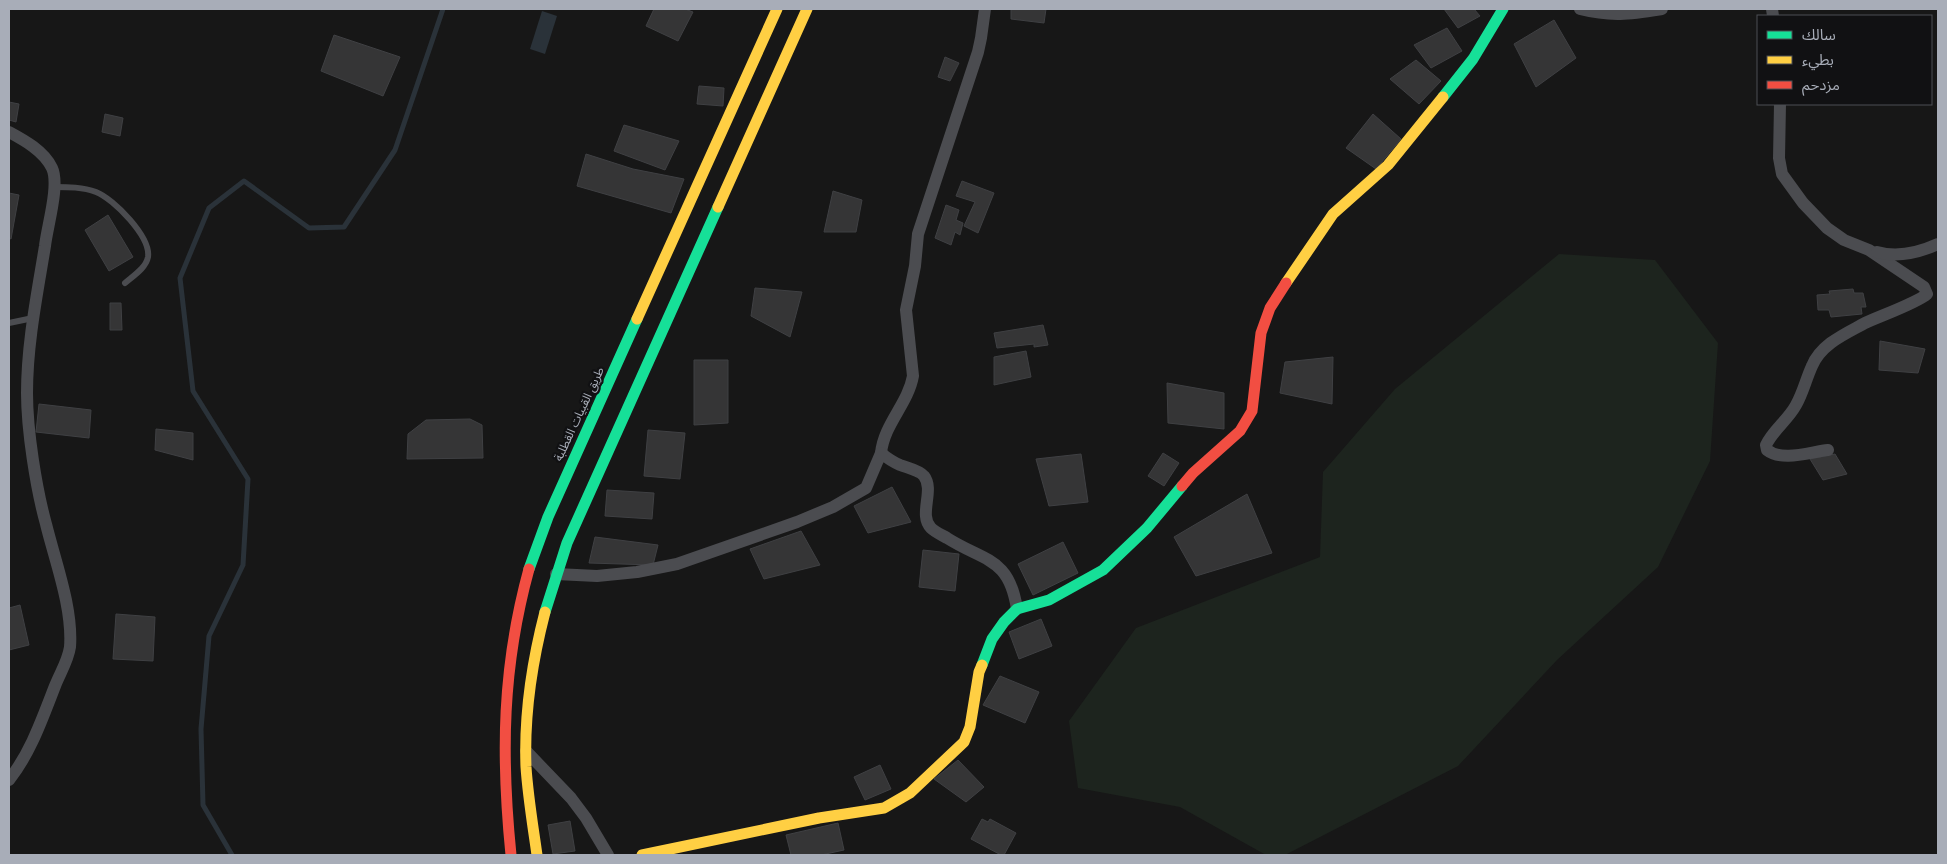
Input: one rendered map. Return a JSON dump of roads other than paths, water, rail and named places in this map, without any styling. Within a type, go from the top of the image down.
[{"type":"main road","name":"طريق القبيات القطلبة","points":[[510,855],[505,802],[505,705],[512,642],[527,574],[548,517],[777,9]]},
{"type":"main road","points":[[537,855],[526,770],[526,751],[532,682],[541,628],[556,574],[566,543],[807,9]]},
{"type":"main road","points":[[642,855],[819,818],[884,808],[910,793],[964,742],[970,727],[979,672],[992,639],[1004,622],[1017,609],[1048,600],[1103,570],[1147,528],[1194,473],[1240,431],[1252,411],[1261,333],[1270,308],[1333,214],[1388,165],[1415,133],[1473,59],[1503,9]]},
{"type":"street","points":[[556,574],[597,576],[637,572],[677,564],[833,508],[866,488],[881,453],[885,434],[911,387],[913,376],[906,310],[915,266],[918,234],[978,52],[982,38],[985,9]]},
{"type":"street","points":[[1580,9],[1610,15],[1624,15],[1662,9]]},
{"type":"street","points":[[1780,105],[1779,158],[1782,174],[1803,203],[1827,228],[1844,240],[1886,255],[1909,254],[1938,244]]},
{"type":"street","points":[[9,132],[31,145],[43,156],[52,168],[54,176],[34,318],[27,394],[30,433],[45,523],[66,600],[70,647],[64,668],[30,750],[9,780]]},
{"type":"street","points":[[1828,450],[1775,455],[1766,450],[1766,445],[1795,407],[1812,364],[1823,349],[1850,331],[1883,314],[1921,299],[1927,294],[1924,287],[1869,250]]},
{"type":"street","points":[[881,453],[890,460],[923,475],[928,482],[926,518],[930,528],[964,548],[995,562],[1011,583],[1017,609]]},
{"type":"street","points":[[526,751],[571,798],[608,855]]},
{"type":"lane","points":[[54,186],[84,189],[104,196],[139,232],[148,250],[148,258],[143,266],[125,283]]},
{"type":"lane","points":[[9,323],[34,318]]},
{"type":"waterway","points":[[232,855],[203,805],[201,729],[209,636],[243,565],[248,479],[193,391],[180,278],[209,208],[244,181],[309,228],[344,227],[395,150],[443,9]]}]
